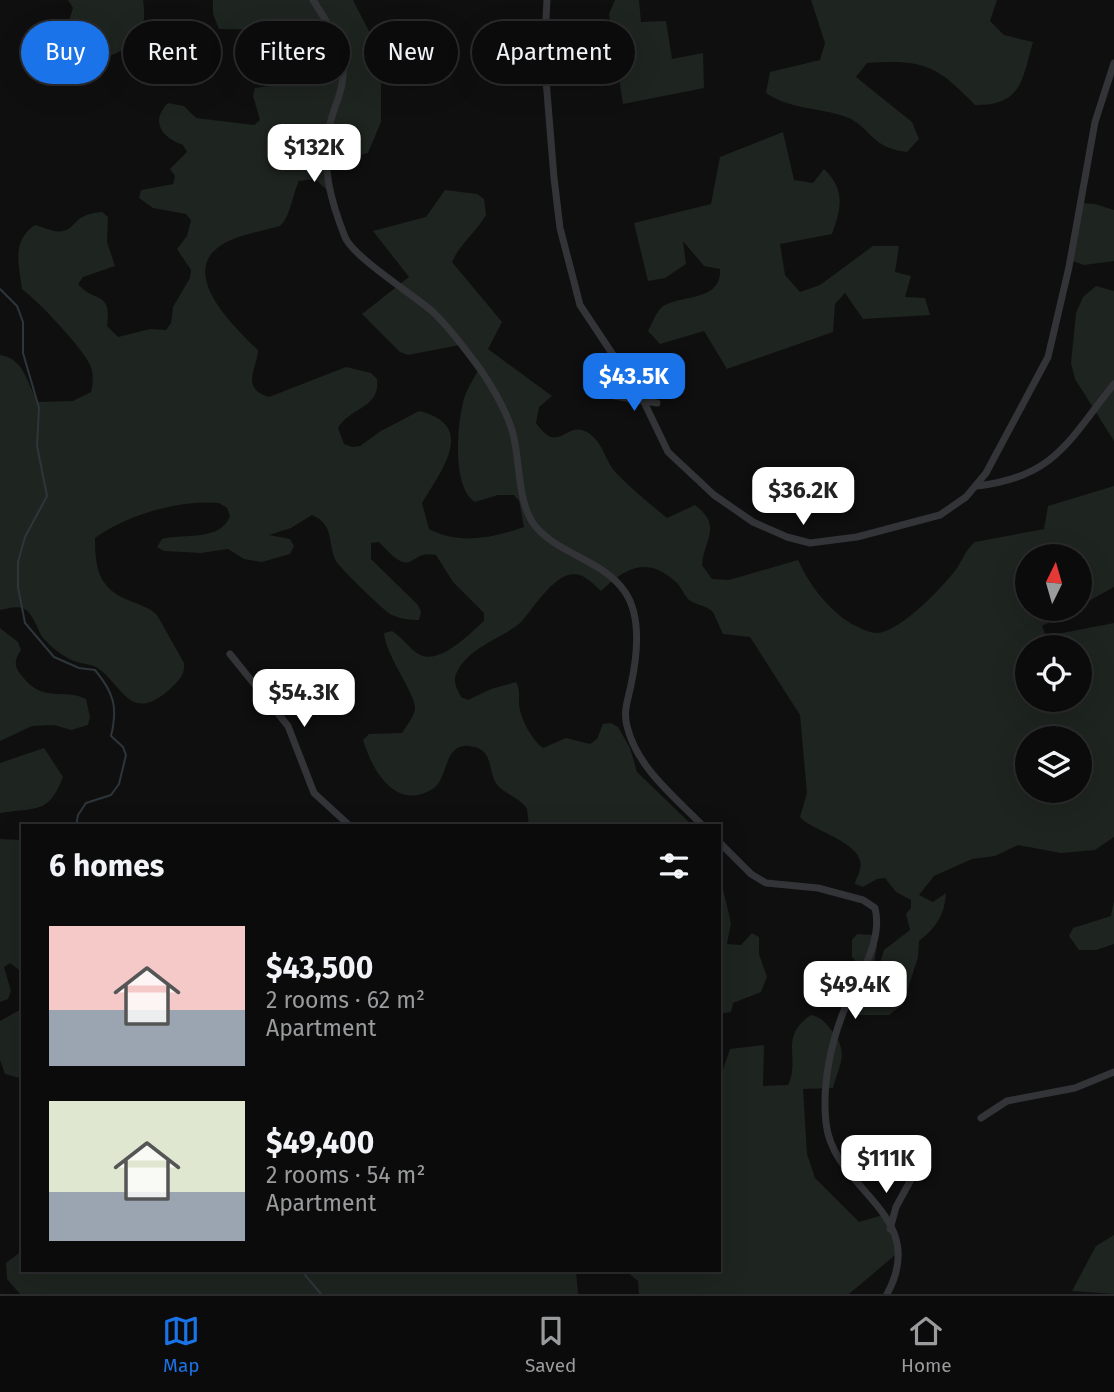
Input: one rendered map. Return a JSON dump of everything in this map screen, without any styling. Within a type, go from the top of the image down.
[{"type":"street","points":[[313,0],[340,50],[344,68],[342,89],[329,126],[326,167],[330,193],[347,241],[435,314],[479,368],[501,401],[512,431],[528,510],[535,525],[549,539],[611,576],[626,593],[636,627],[633,674],[625,710],[627,727],[649,770],[701,824]]},
{"type":"street","points":[[547,0],[544,55],[554,178],[568,260],[580,305],[643,400],[668,452],[714,495],[752,522],[787,537],[810,543],[831,542],[940,515],[976,486],[1048,357],[1066,280],[1095,122],[1114,63]]},
{"type":"street","points":[[976,486],[1015,479],[1050,463],[1079,432],[1114,384]]},
{"type":"street","points":[[614,396],[657,403]]},
{"type":"street","points":[[230,654],[288,726],[314,793],[348,824]]},
{"type":"street","points":[[721,844],[751,874],[766,883],[818,888],[863,900],[875,908],[877,923],[870,953],[843,1014],[831,1052],[826,1121],[837,1158],[867,1190],[900,1251],[901,1262],[887,1294]]},
{"type":"street","points":[[981,1118],[1007,1101],[1075,1088],[1114,1072]]},
{"type":"street","points":[[890,1229],[896,1207],[914,1174]]},
{"type":"shaded area","points":[[68,0],[143,0],[144,18],[143,21],[123,21],[123,50],[109,56],[109,21],[69,21],[73,8]]},
{"type":"shaded area","points":[[213,0],[353,0],[364,22],[364,84],[381,84],[381,122],[368,153],[351,157],[319,129],[321,165],[330,193],[315,179],[299,181],[287,217],[280,226],[223,244],[210,256],[205,269],[207,284],[214,299],[236,328],[258,350],[252,383],[260,393],[269,397],[346,367],[371,373],[377,379],[377,389],[370,402],[343,421],[338,428],[344,444],[360,446],[381,431],[419,411],[437,418],[447,427],[451,438],[450,450],[445,464],[422,503],[429,529],[452,537],[476,538],[524,527],[519,501],[514,495],[498,495],[475,502],[463,484],[458,456],[461,414],[466,394],[479,368],[460,345],[408,355],[400,352],[362,314],[409,277],[373,231],[426,217],[445,190],[477,194],[484,199],[486,215],[452,262],[502,322],[488,349],[552,396],[539,407],[536,423],[551,437],[573,430],[587,432],[593,436],[618,475],[667,518],[695,505],[710,526],[702,565],[712,579],[729,580],[798,560],[817,592],[830,607],[860,628],[878,633],[898,625],[932,596],[951,576],[975,542],[1044,529],[1048,506],[1114,486],[1114,587],[1092,599],[1092,544],[1015,544],[1015,621],[1051,621],[1042,626],[1046,635],[1015,635],[1015,712],[1092,712],[1092,635],[1051,635],[1114,623],[1114,837],[1095,850],[1061,853],[1018,845],[995,856],[972,859],[934,876],[919,895],[933,902],[946,893],[944,908],[935,926],[919,941],[918,957],[903,1004],[889,1015],[855,1015],[849,1009],[863,970],[852,957],[852,940],[857,934],[873,935],[877,946],[873,970],[879,966],[884,950],[910,930],[906,914],[911,908],[911,900],[896,892],[885,878],[877,879],[863,887],[855,884],[860,860],[855,852],[837,838],[800,817],[807,793],[800,715],[750,637],[723,634],[713,612],[689,600],[676,582],[655,569],[646,567],[628,571],[601,591],[582,576],[574,574],[558,580],[520,623],[470,656],[457,672],[455,682],[461,697],[468,700],[491,689],[516,682],[524,722],[543,748],[566,738],[590,744],[597,739],[603,724],[611,723],[618,727],[630,748],[637,772],[691,824],[529,824],[527,809],[494,780],[487,756],[478,748],[469,746],[455,750],[434,788],[420,794],[408,795],[397,792],[388,785],[379,775],[363,740],[369,734],[402,733],[415,709],[384,633],[392,631],[417,653],[434,656],[444,653],[471,633],[484,621],[484,613],[453,582],[436,555],[426,554],[405,563],[379,542],[371,543],[371,559],[418,605],[421,612],[419,620],[392,615],[339,565],[333,554],[327,529],[312,515],[291,528],[269,535],[290,539],[294,546],[290,554],[262,562],[244,559],[228,549],[201,553],[164,551],[157,547],[162,539],[218,530],[230,516],[227,508],[219,503],[204,502],[154,510],[122,522],[95,538],[96,558],[104,583],[118,595],[157,615],[184,663],[182,675],[175,684],[156,699],[146,703],[129,699],[96,667],[74,661],[57,651],[43,638],[26,610],[17,607],[0,610],[0,355],[8,357],[20,366],[38,402],[73,401],[91,392],[93,382],[86,357],[49,314],[22,289],[18,254],[22,238],[35,225],[52,231],[63,231],[86,215],[102,212],[108,217],[107,242],[115,266],[83,277],[78,284],[105,302],[107,326],[118,337],[150,329],[166,330],[171,323],[173,307],[190,278],[191,270],[177,249],[187,236],[191,220],[186,214],[153,208],[139,198],[141,190],[173,184],[175,176],[170,169],[187,152],[183,145],[164,134],[159,123],[162,110],[168,103],[184,106],[196,118],[254,125],[260,120],[253,96],[255,88],[272,84],[350,84],[350,21],[235,21],[235,29],[221,29],[221,21],[216,21],[213,14]]},
{"type":"shaded area","points":[[615,0],[639,0],[641,22],[666,21],[672,59],[703,53],[704,88],[623,104],[620,84],[635,84],[635,21],[610,21],[609,14]]},
{"type":"shaded area","points":[[811,0],[997,0],[990,21],[1004,35],[1033,42],[1018,88],[1011,96],[991,104],[975,105],[939,73],[915,64],[867,63],[856,77],[912,122],[919,139],[907,152],[885,146],[846,117],[785,103],[766,93],[770,72],[820,60],[825,43]]},
{"type":"shaded area","points":[[783,132],[794,180],[813,183],[824,169],[836,184],[840,200],[832,234],[780,244],[785,275],[800,292],[820,285],[873,246],[899,246],[895,272],[911,276],[905,297],[925,298],[930,315],[863,319],[845,293],[835,304],[833,332],[727,369],[704,331],[660,344],[648,331],[660,309],[670,303],[708,292],[719,280],[720,269],[704,266],[683,241],[686,264],[665,278],[648,281],[634,223],[711,204],[720,157]]},
{"type":"shaded area","points":[[1080,203],[1114,210],[1114,261],[1084,265],[1070,260]]},
{"type":"shaded area","points":[[1096,286],[1114,291],[1114,441],[1075,379],[1071,363],[1076,313],[1083,297]]},
{"type":"shaded area","points":[[0,628],[18,642],[21,650],[17,657],[17,669],[29,684],[45,693],[69,694],[86,699],[90,717],[88,725],[71,730],[54,725],[32,726],[0,741]]},
{"type":"shaded area","points":[[44,748],[63,777],[52,798],[40,807],[0,813],[0,763]]},
{"type":"shaded area","points":[[0,839],[21,840],[21,971],[10,963],[4,967],[11,991],[8,999],[0,1002]]},
{"type":"shaded area","points":[[721,880],[731,923],[727,944],[741,945],[752,933],[759,937],[759,954],[767,977],[761,992],[733,1003],[731,1012],[721,1014]]},
{"type":"shaded area","points":[[1114,900],[1114,944],[1096,950],[1079,950],[1069,936],[1073,928],[1111,916]]},
{"type":"shaded area","points":[[21,1009],[21,1078],[5,1074],[0,1060],[0,1021]]},
{"type":"shaded area","points":[[811,1015],[820,1019],[837,1038],[842,1052],[833,1088],[803,1089],[807,1154],[815,1178],[859,1222],[883,1215],[900,1251],[849,1294],[639,1294],[638,1281],[627,1272],[721,1272],[721,1075],[730,1049],[764,1045],[763,1086],[788,1085],[793,1040],[801,1023]]},
{"type":"shaded area","points":[[1114,1235],[1114,1294],[1072,1291],[1096,1246]]},
{"type":"shaded area","points":[[21,1252],[21,1272],[576,1272],[578,1294],[20,1294],[7,1279],[6,1263]]},
{"type":"waterway","points":[[0,289],[17,306],[23,322],[23,353],[39,408],[37,446],[47,496],[25,537],[18,562],[18,587],[25,623],[54,657],[79,668],[95,670],[113,701],[111,736],[123,747],[126,755],[119,784],[111,795],[86,803],[78,815],[76,824]]},
{"type":"waterway","points":[[303,1272],[321,1294]]}]
